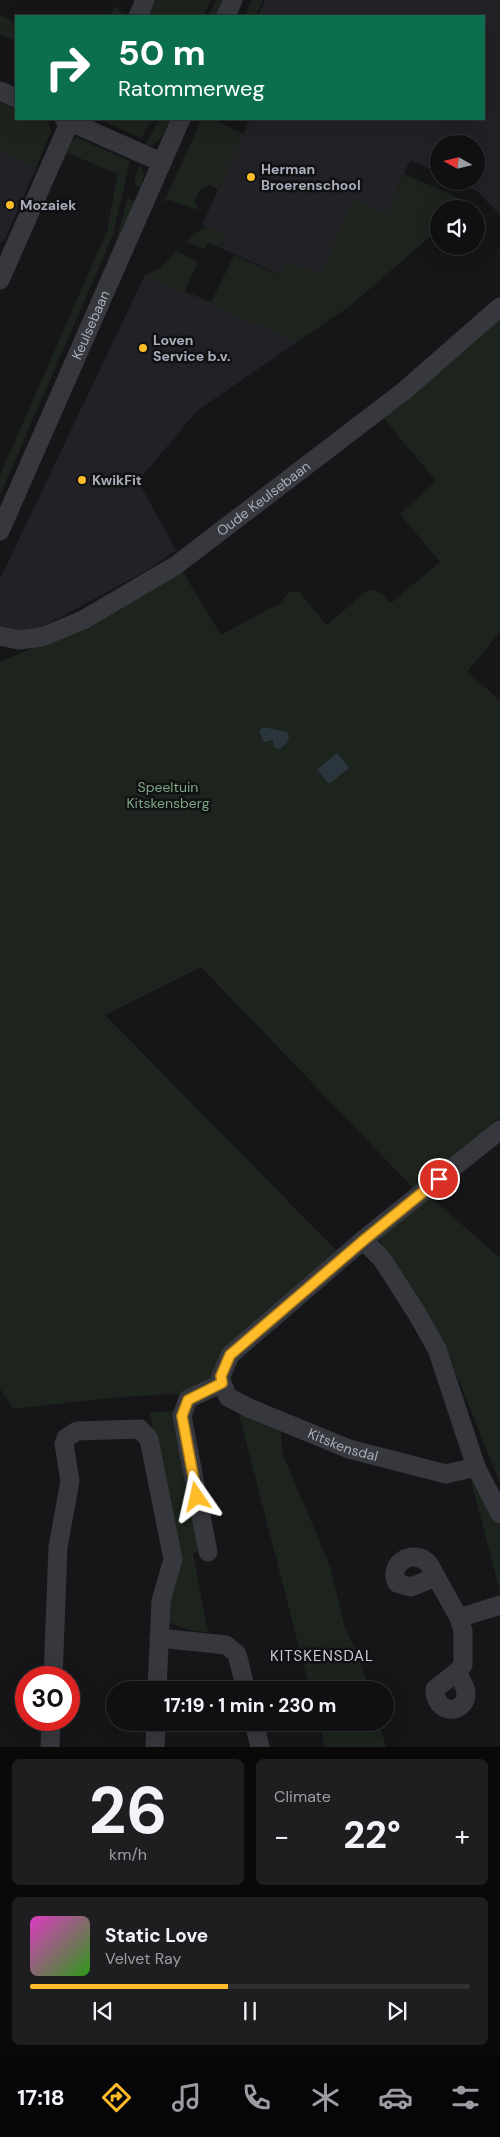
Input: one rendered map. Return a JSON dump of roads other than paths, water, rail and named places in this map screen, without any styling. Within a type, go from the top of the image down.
[{"type":"street","points":[[226,15],[233,0]]},
{"type":"street","points":[[0,90],[15,98]]},
{"type":"street","points":[[0,280],[5,255],[67,120],[92,124],[161,162]]},
{"type":"street","name":"Keulsebaan","points":[[0,532],[181,120]]},
{"type":"street","name":"Oude Keulsebaan","points":[[0,636],[19,640],[42,637],[83,620],[174,566],[404,390],[500,307]]},
{"type":"street","points":[[208,1552],[182,1416],[188,1400],[222,1383],[221,1376],[230,1355],[364,1240],[500,1130]]},
{"type":"street","points":[[364,1240],[382,1259],[437,1349],[476,1467],[500,1514]]},
{"type":"street","name":"Kitskensdal","points":[[222,1383],[228,1397],[249,1408],[348,1449],[446,1474],[476,1467]]},
{"type":"street","points":[[53,1666],[58,1547],[70,1481],[64,1450],[66,1438],[77,1431],[122,1428],[140,1429],[149,1439],[173,1559],[160,1601],[157,1681]]},
{"type":"street","points":[[436,1577],[459,1618],[463,1631],[463,1665],[457,1672]]},
{"type":"street","points":[[459,1618],[500,1605]]},
{"type":"street","points":[[159,1638],[226,1645],[237,1654],[244,1681]]},
{"type":"street","points":[[50,1747],[51,1731]]},
{"type":"street","points":[[155,1747],[156,1731]]},
{"type":"street","points":[[256,1731],[260,1747]]},
{"type":"place","name":"Herman Broerenschool","points":[[251,177]]},
{"type":"place","name":"Mozaiek","points":[[10,205]]},
{"type":"place","name":"Loven Service b.v.","points":[[143,348]]},
{"type":"place","name":"KwikFit","points":[[82,480]]},
{"type":"district","name":"KITSKENSDAL","points":[[322,1656]]},
{"type":"park label","name":"Speeltuin Kitskensberg","points":[[168,796]]}]
